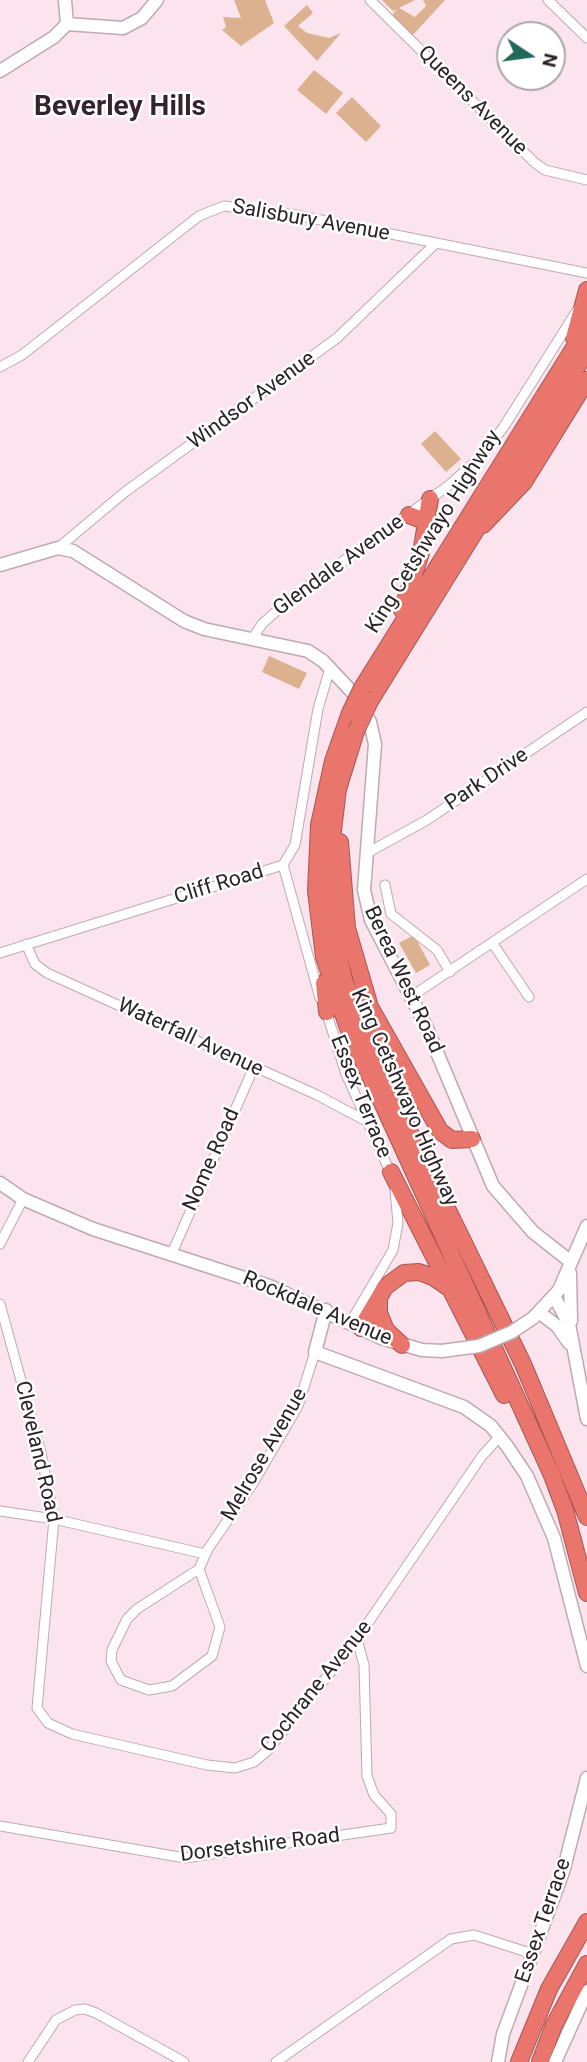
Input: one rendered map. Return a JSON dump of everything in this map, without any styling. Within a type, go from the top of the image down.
[{"type":"highway","points":[[570,355],[585,296]]},
{"type":"highway","name":"King Cetshwayo Highway","points":[[587,327],[398,626],[366,694],[349,749],[335,802],[329,864],[332,926],[344,980],[399,1110],[523,1364],[587,1517]]},
{"type":"highway","name":"King Cetshwayo Highway","points":[[587,351],[468,539],[366,694],[350,713],[333,761],[319,825],[316,891],[324,957],[335,993],[361,1058],[546,1462],[569,1525],[587,1593]]},
{"type":"highway","points":[[468,539],[505,505],[524,482],[587,380]]},
{"type":"highway","points":[[398,626],[426,526],[430,499]]},
{"type":"highway","points":[[409,515],[422,520],[426,526]]},
{"type":"highway","points":[[349,749],[340,865],[347,928],[361,984],[380,1029],[440,1131],[452,1140],[472,1139]]},
{"type":"highway","points":[[319,825],[314,842],[311,896],[327,1012]]},
{"type":"highway","points":[[391,1172],[569,1525]]},
{"type":"highway","points":[[356,1326],[392,1280],[411,1272],[433,1277],[451,1290]]},
{"type":"highway","points":[[379,1298],[383,1325],[402,1345]]},
{"type":"highway","points":[[519,2062],[549,1989],[587,1922]]},
{"type":"highway","points":[[540,2062],[554,2025],[587,1964]]},
{"type":"street","points":[[65,0],[67,24]]},
{"type":"street","points":[[0,71],[54,37],[67,24],[124,28],[142,18],[157,0]]},
{"type":"street","name":"Queens Avenue","points":[[370,0],[535,163],[545,170],[587,180]]},
{"type":"street","points":[[548,0],[587,38]]},
{"type":"street","name":"Salisbury Avenue","points":[[0,366],[22,355],[176,233],[217,207],[230,205],[296,215],[587,273]]},
{"type":"street","name":"Windsor Avenue","points":[[58,548],[125,492],[337,338],[436,243]]},
{"type":"street","name":"Glendale Avenue","points":[[253,638],[262,624],[290,600],[409,515],[470,467],[498,435],[585,296]]},
{"type":"street","points":[[0,565],[58,548]]},
{"type":"street","name":"Berea West Road","points":[[58,548],[87,558],[184,621],[204,629],[309,651],[330,668],[361,704],[374,737],[364,890],[368,911],[412,996],[472,1139],[501,1198],[533,1232],[571,1262]]},
{"type":"street","name":"Cliff Road","points":[[0,953],[283,865],[295,845],[318,709],[330,668]]},
{"type":"street","name":"Park Drive","points":[[367,853],[452,804],[587,712]]},
{"type":"street","points":[[369,832],[385,845]]},
{"type":"street","name":"Essex Terrace","points":[[283,865],[313,977],[346,1074],[391,1172],[398,1213],[393,1250],[356,1326]]},
{"type":"street","points":[[412,996],[587,879]]},
{"type":"street","points":[[385,885],[391,914],[435,948],[450,972]]},
{"type":"street","name":"Waterfall Avenue","points":[[26,944],[33,962],[47,973],[366,1121]]},
{"type":"street","points":[[493,944],[529,997]]},
{"type":"street","name":"Nome Road","points":[[172,1253],[254,1067]]},
{"type":"street","name":"Rockdale Avenue","points":[[0,1183],[23,1199],[93,1229],[272,1287],[402,1345],[442,1351],[479,1346],[512,1332],[537,1315],[554,1296],[587,1226]]},
{"type":"street","points":[[0,1244],[23,1199]]},
{"type":"street","points":[[571,1262],[573,1349]]},
{"type":"street","points":[[554,1296],[569,1324],[587,1419]]},
{"type":"street","name":"Cleveland Road","points":[[0,1304],[41,1453],[54,1519],[37,1695],[40,1715],[48,1723]]},
{"type":"street","name":"Melrose Avenue","points":[[199,1569],[205,1554],[252,1485],[304,1392],[326,1310]]},
{"type":"street","points":[[537,1315],[557,1326],[573,1349]]},
{"type":"street","points":[[316,1352],[464,1407],[482,1418],[500,1436],[527,1476],[547,1519],[587,1666]]},
{"type":"street","name":"Cochrane Avenue","points":[[48,1723],[72,1734],[207,1765],[248,1765],[268,1750],[357,1639],[482,1456],[500,1436]]},
{"type":"street","points":[[0,1511],[54,1519],[205,1554]]},
{"type":"street","points":[[199,1569],[220,1627],[212,1656],[172,1686],[149,1690],[121,1680],[111,1661],[112,1650],[127,1619],[199,1569]]},
{"type":"street","name":"Dorsetshire Road","points":[[0,1826],[185,1858],[383,1831],[393,1823],[391,1814],[374,1795],[367,1776],[364,1665],[357,1639]]},
{"type":"street","name":"Essex Terrace","points":[[498,2062],[503,2034],[563,1872],[587,1778]]},
{"type":"street","points":[[276,2062],[451,1939],[474,1935],[533,1954]]},
{"type":"street","points":[[555,2062],[587,1991]]},
{"type":"street","points":[[28,2062],[56,2020],[75,2010],[96,2013],[184,2062]]},
{"type":"shaded area","points":[[234,0],[265,0],[274,23],[241,46],[222,30],[226,27],[223,17],[241,18]]},
{"type":"shaded area","points":[[382,0],[415,0],[399,8],[415,17],[426,6],[423,0],[445,0],[411,37],[393,19],[393,13],[397,10],[393,11]]},
{"type":"shaded area","points":[[307,5],[313,13],[298,26],[307,33],[329,38],[341,33],[317,61],[284,26]]},
{"type":"shaded area","points":[[314,70],[343,93],[326,114],[297,90]]},
{"type":"shaded area","points":[[352,97],[381,126],[366,142],[336,113]]},
{"type":"shaded area","points":[[435,431],[461,459],[446,472],[421,444]]},
{"type":"shaded area","points":[[269,656],[307,673],[299,689],[262,672]]},
{"type":"shaded area","points":[[414,935],[430,965],[416,973],[399,943]]},
{"type":"district","name":"Beverley Hills","points":[[120,108]]}]
